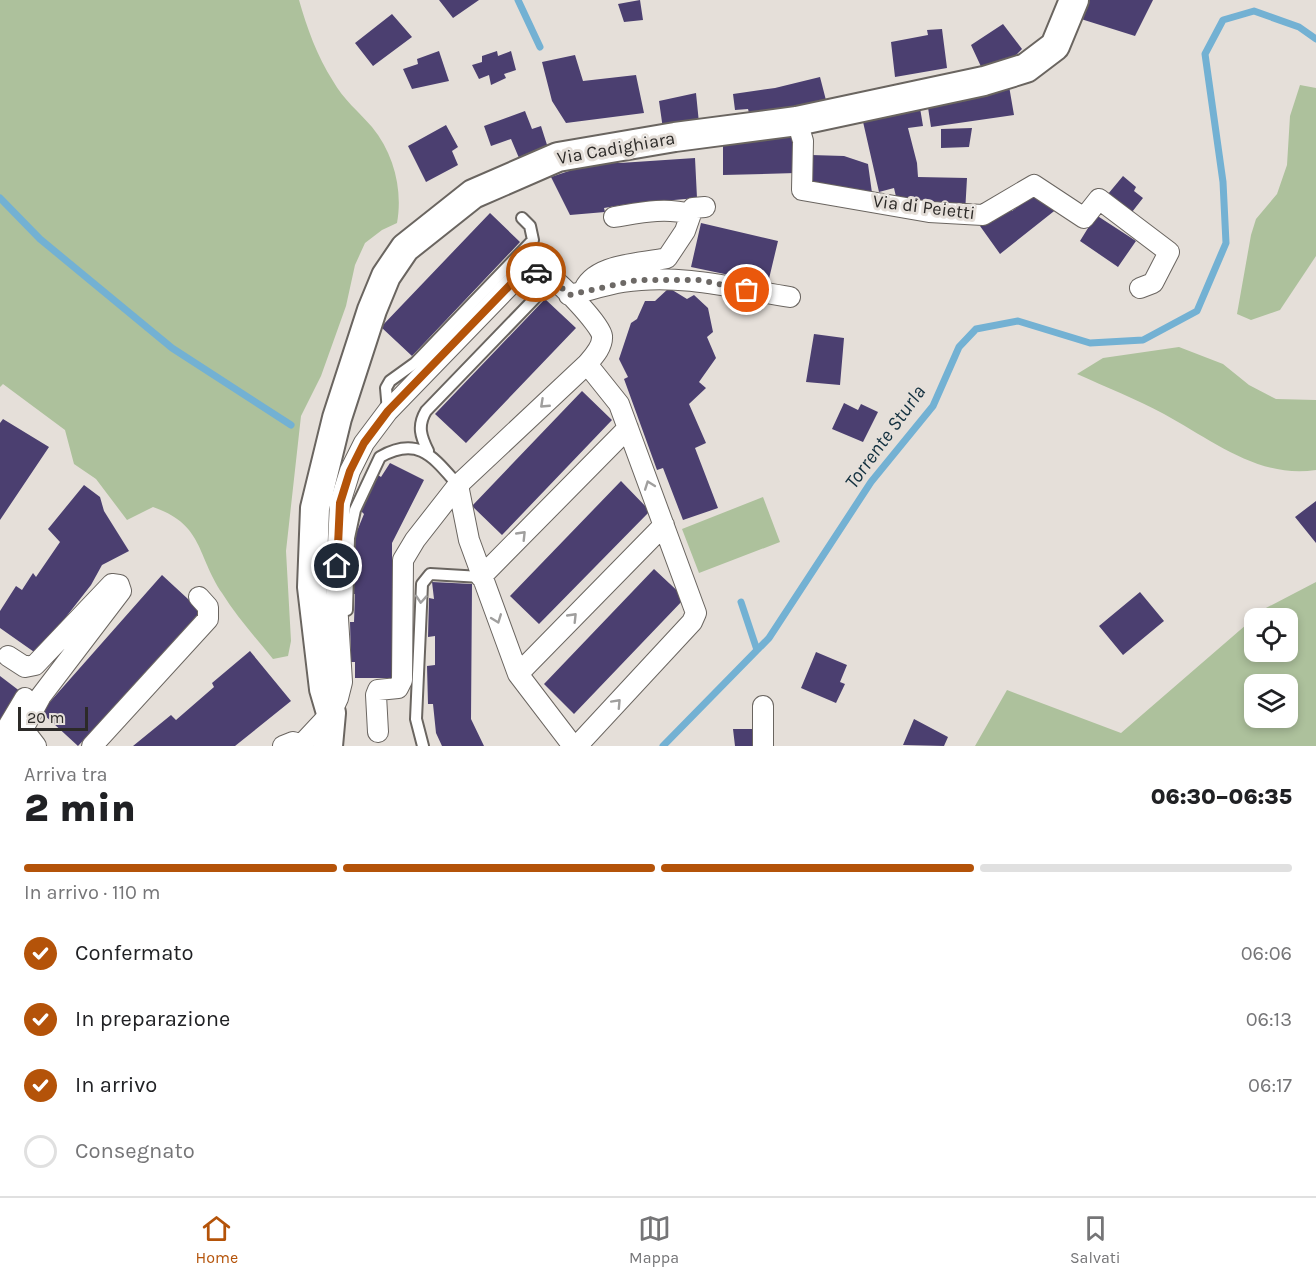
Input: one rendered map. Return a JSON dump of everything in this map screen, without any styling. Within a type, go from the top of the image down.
[{"type":"street","name":"Via Cadighiara","points":[[304,746],[331,713],[324,689],[312,587],[315,508],[337,418],[372,310],[386,276],[405,248],[473,194],[558,157],[675,136],[797,121],[984,81],[1026,68],[1055,46],[1074,0]]},
{"type":"street","name":"Via di Peietti","points":[[797,121],[803,141],[802,190],[929,212],[983,215],[1034,185],[1084,218],[1099,200],[1169,252],[1153,283],[1140,288]]},
{"type":"street","points":[[576,294],[598,273],[667,258],[698,210],[653,211],[614,217]]},
{"type":"street","points":[[331,713],[342,682],[336,587],[340,503],[350,471],[364,443],[388,411],[524,274],[535,272],[549,275],[576,294],[600,329],[600,345],[587,364],[458,485],[415,540],[403,560],[402,680],[398,688],[378,690],[375,694],[378,732]]},
{"type":"street","points":[[576,294],[622,282],[700,280],[790,297]]},
{"type":"street","points":[[458,485],[468,540],[518,674],[575,746],[695,618],[696,613],[619,404],[587,364]]},
{"type":"street","points":[[482,577],[628,428]]},
{"type":"street","points":[[518,674],[663,525]]},
{"type":"street","points":[[8,656],[25,667],[35,665],[112,584],[119,585],[121,591],[31,711],[13,746]]},
{"type":"street","points":[[92,746],[208,619],[208,607],[199,597]]},
{"type":"street","points":[[0,740],[30,690],[70,642],[84,639]]},
{"type":"street","points":[[763,706],[763,746]]},
{"type":"street","points":[[23,729],[36,746]]},
{"type":"lane","points":[[388,411],[386,388],[390,381],[416,363],[533,240],[530,226],[522,218]]},
{"type":"lane","points":[[458,485],[428,451],[420,432],[421,418],[539,294]]},
{"type":"lane","points":[[347,658],[349,549],[355,510],[380,457],[405,448],[428,451]]},
{"type":"lane","points":[[423,746],[416,719],[422,584],[430,574],[482,577]]},
{"type":"green space","points":[[0,0],[299,0],[313,42],[327,71],[341,94],[372,127],[386,149],[398,185],[397,223],[382,230],[365,243],[355,265],[346,306],[321,376],[301,416],[286,551],[291,641],[288,656],[273,659],[247,627],[222,593],[197,542],[182,523],[170,514],[153,507],[127,520],[96,479],[74,464],[65,430],[3,384],[0,387]]},
{"type":"green space","points":[[1300,85],[1316,88],[1316,256],[1280,310],[1251,320],[1237,314],[1251,235],[1256,219],[1277,194],[1287,165],[1290,116]]},
{"type":"green space","points":[[1179,347],[1223,364],[1249,385],[1276,399],[1316,400],[1316,470],[1275,469],[1256,463],[1218,446],[1132,398],[1077,374],[1103,358]]},
{"type":"green space","points":[[763,497],[780,542],[699,573],[682,529]]},
{"type":"green space","points":[[1316,582],[1316,746],[975,746],[1007,690],[1121,733],[1244,626],[1244,662],[1298,662],[1298,608],[1266,608]]},
{"type":"building","points":[[439,0],[479,0],[453,18]]},
{"type":"building","points":[[640,0],[643,20],[624,22],[618,4]]},
{"type":"building","points":[[1087,0],[1153,0],[1135,36],[1081,19]]},
{"type":"building","points":[[392,14],[412,37],[373,66],[355,43]]},
{"type":"building","points":[[1003,24],[1022,49],[1008,63],[984,73],[971,45]]},
{"type":"building","points":[[942,29],[947,68],[895,77],[891,42],[928,35],[927,30]]},
{"type":"building","points":[[439,51],[449,81],[412,89],[403,69],[418,64],[417,59]]},
{"type":"building","points":[[497,51],[498,56],[511,51],[516,70],[504,74],[506,78],[491,85],[489,75],[479,79],[472,65],[482,62],[482,56]]},
{"type":"building","points":[[575,55],[583,81],[636,75],[644,113],[566,123],[552,101],[542,62]]},
{"type":"building","points":[[820,77],[828,108],[752,124],[748,109],[735,110],[733,94],[775,88]]},
{"type":"building","points":[[1009,86],[1014,115],[931,127],[927,101]]},
{"type":"building","points":[[696,93],[699,123],[663,129],[659,101]]},
{"type":"building","points":[[919,102],[923,126],[908,128],[917,163],[918,177],[967,178],[965,213],[924,208],[921,200],[897,201],[894,188],[879,192],[861,113]]},
{"type":"building","points":[[525,111],[532,129],[541,126],[548,148],[519,158],[511,139],[491,146],[484,126]]},
{"type":"building","points":[[446,125],[458,147],[452,151],[458,165],[426,182],[408,146]]},
{"type":"building","points":[[972,128],[969,147],[941,148],[941,129]]},
{"type":"building","points":[[796,135],[796,173],[723,175],[723,138]]},
{"type":"building","points":[[811,155],[844,156],[868,164],[872,193],[808,186]]},
{"type":"building","points":[[695,158],[697,198],[628,204],[604,208],[605,212],[570,215],[551,177],[599,161],[620,163]]},
{"type":"building","points":[[1123,176],[1136,187],[1134,191],[1143,198],[1132,212],[1108,194]]},
{"type":"building","points":[[1040,190],[1058,208],[1000,254],[980,226],[1009,206],[1012,211]]},
{"type":"building","points":[[490,213],[520,242],[412,356],[381,327]]},
{"type":"building","points":[[1096,215],[1136,241],[1118,267],[1080,241]]},
{"type":"building","points":[[701,223],[778,241],[768,283],[691,267]]},
{"type":"building","points":[[669,288],[687,299],[694,295],[708,308],[713,332],[707,337],[716,358],[699,382],[706,388],[689,404],[706,443],[695,448],[718,508],[683,520],[663,468],[657,470],[624,379],[628,377],[619,359],[631,323],[637,319],[645,301],[655,301]]},
{"type":"building","points":[[545,299],[576,328],[466,443],[435,414]]},
{"type":"building","points":[[814,334],[844,338],[840,385],[806,382]]},
{"type":"building","points":[[582,391],[612,420],[502,535],[472,506]]},
{"type":"building","points":[[844,403],[858,410],[861,404],[878,412],[863,442],[832,429]]},
{"type":"building","points":[[3,419],[49,447],[0,520],[0,423]]},
{"type":"building","points":[[390,463],[424,480],[392,543],[392,678],[355,678],[355,662],[351,662],[350,622],[354,622],[355,594],[352,594],[351,557],[354,557],[355,536],[364,514],[361,511],[378,475],[381,477]]},
{"type":"building","points":[[621,481],[650,511],[539,624],[510,596]]},
{"type":"building","points":[[84,485],[100,497],[104,511],[129,551],[102,565],[91,585],[37,654],[0,628],[0,611],[16,586],[22,590],[33,573],[36,577],[60,542],[48,529]]},
{"type":"building","points":[[1316,501],[1316,543],[1295,517]]},
{"type":"building","points":[[654,569],[685,598],[574,714],[544,684]]},
{"type":"building","points":[[162,575],[201,611],[78,746],[41,712]]},
{"type":"building","points":[[432,582],[472,584],[471,719],[484,746],[442,746],[436,733],[433,704],[428,704],[427,666],[435,665],[435,636],[428,637],[429,598],[434,599]]},
{"type":"building","points":[[1140,592],[1164,621],[1123,655],[1099,626]]},
{"type":"building","points":[[250,651],[291,701],[235,746],[133,746],[171,715],[176,720],[214,687],[212,683]]},
{"type":"building","points":[[816,652],[847,665],[840,682],[845,684],[836,703],[801,688]]},
{"type":"building","points":[[0,676],[21,692],[0,724]]},
{"type":"building","points":[[914,719],[948,737],[944,746],[903,745]]},
{"type":"building","points":[[733,729],[752,729],[753,746],[735,746]]},
{"type":"waterway","points":[[518,0],[540,47]]},
{"type":"waterway","name":"Torrente Sturla","points":[[663,746],[769,638],[871,482],[933,406],[959,347],[976,329],[1018,321],[1090,343],[1143,340],[1197,311],[1226,243],[1223,182],[1205,54],[1223,20],[1254,11],[1299,27],[1316,39]]},
{"type":"waterway","points":[[0,198],[40,239],[172,348],[291,425]]},
{"type":"waterway","points":[[741,602],[757,650]]},
{"type":"way so far","points":[[536,272],[549,275],[569,295],[637,280],[700,280],[747,290]]},
{"type":"route","points":[[337,566],[340,503],[350,471],[364,443],[388,411],[513,282],[524,274],[536,272]]}]
